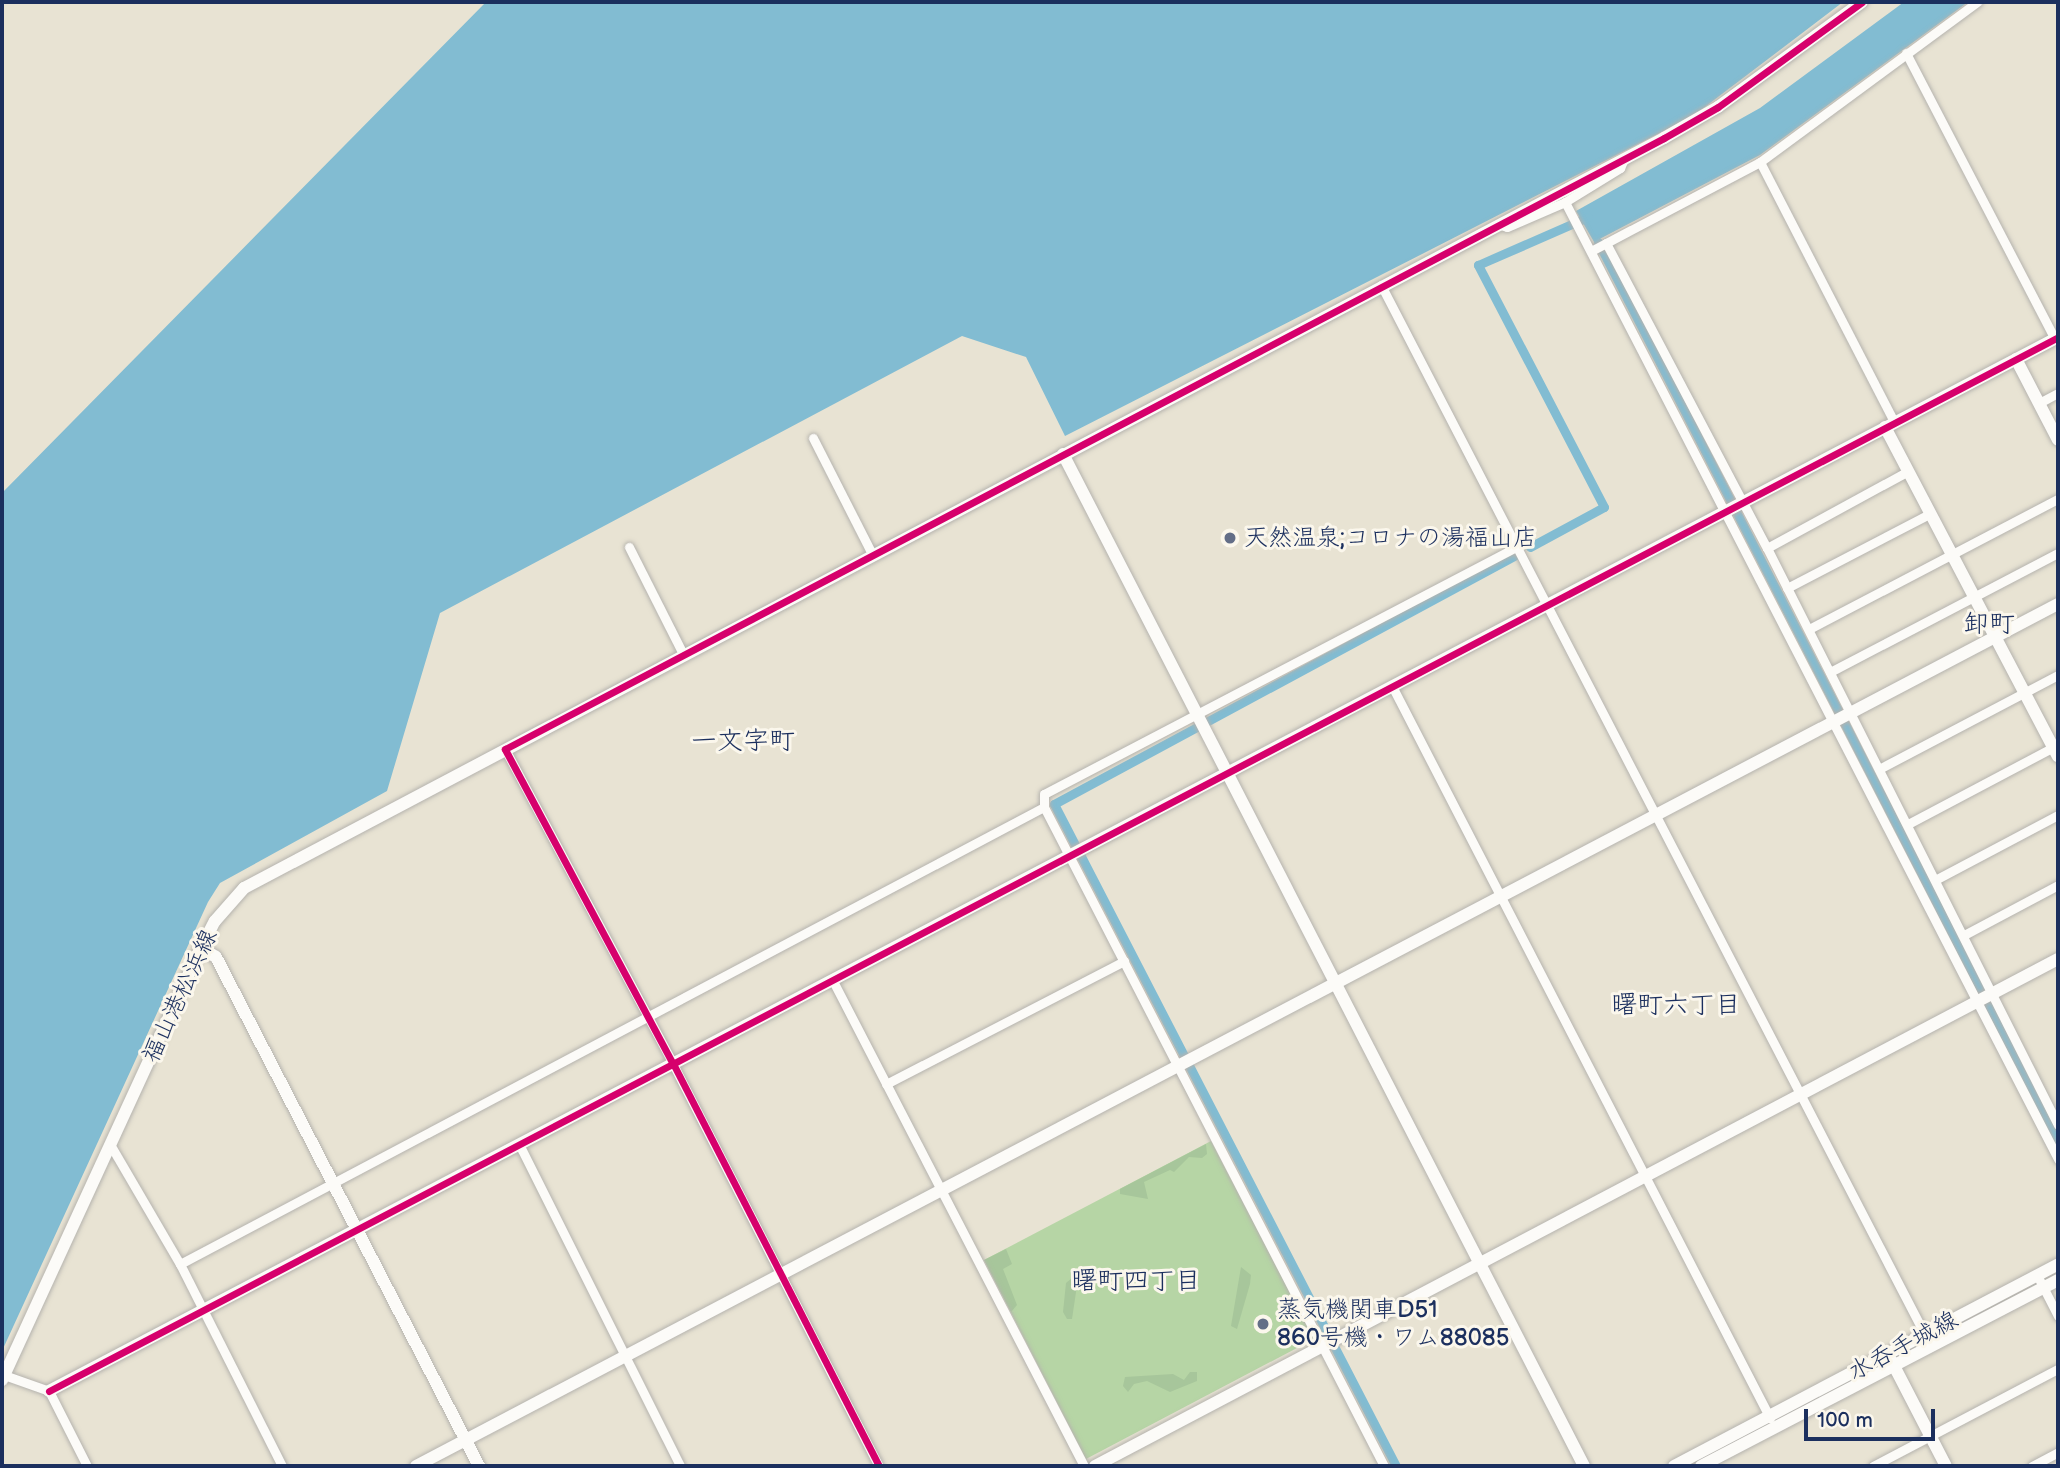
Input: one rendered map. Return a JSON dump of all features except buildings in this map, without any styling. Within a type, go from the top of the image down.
[{"type":"street","name":"福山港松浜線","points":[[3,1378],[201,948],[215,921],[244,888],[1496,223],[1624,159],[1718,107],[1862,2]]},
{"type":"street","points":[[1599,247],[1760,162],[1976,2]]},
{"type":"street","points":[[3,1378],[49,1391],[2057,338],[1906,53]]},
{"type":"street","points":[[1496,223],[1507,228],[1567,207],[1620,168],[1624,159]]},
{"type":"street","points":[[1760,162],[1889,424],[1908,471],[2057,749],[1908,824]]},
{"type":"street","points":[[1567,207],[1580,232],[1599,247],[1843,719],[1985,998],[2058,1159]]},
{"type":"street","points":[[1599,247],[1733,508],[1767,548],[1830,672],[1843,719],[1879,769],[1964,935],[1985,998],[2058,1125]]},
{"type":"street","points":[[1381,285],[1520,545],[1655,815],[1928,1340]]},
{"type":"street","points":[[2016,359],[2058,440]]},
{"type":"street","points":[[2039,403],[2058,393]]},
{"type":"street","points":[[813,438],[873,554]]},
{"type":"street","points":[[1063,454],[1584,1466]]},
{"type":"street","points":[[1767,548],[1908,471]]},
{"type":"street","points":[[1809,629],[2058,499]]},
{"type":"street","points":[[1787,588],[1931,513]]},
{"type":"street","points":[[1384,1466],[1328,1343],[1184,1064],[1124,961],[1076,854],[1044,807],[1044,794],[1197,717],[1520,545]]},
{"type":"street","points":[[629,547],[682,654]]},
{"type":"street","points":[[1830,672],[2058,553]]},
{"type":"street","points":[[416,1466],[2058,604]]},
{"type":"street","points":[[1879,769],[2058,676]]},
{"type":"street","points":[[1391,686],[1772,1422]]},
{"type":"street","points":[[505,748],[648,1016],[778,1275],[879,1466]]},
{"type":"street","points":[[180,1264],[1044,807]]},
{"type":"street","points":[[1935,880],[2058,815]]},
{"type":"street","points":[[1964,935],[2058,885]]},
{"type":"street","points":[[201,948],[216,957],[479,1466]]},
{"type":"street","points":[[1095,1466],[2058,959]]},
{"type":"street","points":[[886,1084],[1124,961]]},
{"type":"street","points":[[832,981],[942,1188],[1084,1466]]},
{"type":"street","points":[[519,1144],[680,1466]]},
{"type":"street","points":[[111,1146],[180,1264],[282,1466]]},
{"type":"street","name":"水呑手城線","points":[[1674,1466],[1772,1422],[1891,1360],[2058,1264]]},
{"type":"street","points":[[2037,1275],[2058,1317]]},
{"type":"street","name":"水呑手城線","points":[[1928,1340],[2058,1280]]},
{"type":"street","points":[[1891,1360],[1946,1466]]},
{"type":"street","points":[[1873,1466],[2058,1369]]},
{"type":"street","points":[[49,1391],[87,1466]]},
{"type":"street","name":"水呑手城線","points":[[1701,1466],[1772,1422]]},
{"type":"street","points":[[2037,1465],[2058,1452]]},
{"type":"green space","points":[[1211,1141],[1314,1339],[1086,1459],[984,1260]]},
{"type":"green space","points":[[1206,1144],[1207,1154],[1202,1158],[1189,1157],[1174,1172],[1170,1170],[1144,1182],[1148,1199],[1120,1194],[1120,1189]]},
{"type":"green space","points":[[1006,1249],[1012,1264],[1003,1269],[1017,1305],[1011,1312],[984,1260]]},
{"type":"green space","points":[[1241,1267],[1251,1275],[1237,1329],[1231,1326]]},
{"type":"green space","points":[[1079,1272],[1072,1319],[1067,1319],[1063,1312],[1066,1283]]},
{"type":"green space","points":[[1190,1372],[1197,1372],[1197,1381],[1170,1392],[1147,1381],[1134,1384],[1128,1392],[1123,1386],[1125,1377],[1173,1374],[1184,1380]]},
{"type":"water","points":[[486,2],[1843,2],[1693,116],[1065,436],[1026,357],[962,336],[440,613],[387,791],[220,883],[208,902],[2,1351],[2,493]]},
{"type":"water","points":[[1904,2],[1968,2],[1760,155],[1594,242],[1576,211],[1760,108]]},
{"type":"waterway","points":[[1530,547],[1604,507],[1478,265],[1588,217]]},
{"type":"waterway","points":[[1598,242],[2058,1140]]},
{"type":"waterway","points":[[1396,1466],[1054,804],[1514,556]]},
{"type":"cycle path","points":[[879,1466],[673,1064],[505,749],[1664,138],[1718,107],[1862,2]]},
{"type":"cycle path","points":[[49,1391],[2058,337]]},
{"type":"place","name":"天然温泉;コロナの湯福山店","points":[[1230,538]]},
{"type":"place","name":"蒸気機関車D51 860号機・ワム88085","points":[[1263,1324]]},
{"type":"district","name":"卸町","points":[[1989,625]]},
{"type":"district","name":"一文字町","points":[[743,742]]},
{"type":"district","name":"曙町六丁目","points":[[1676,1006]]},
{"type":"district","name":"曙町四丁目","points":[[1136,1282]]}]
